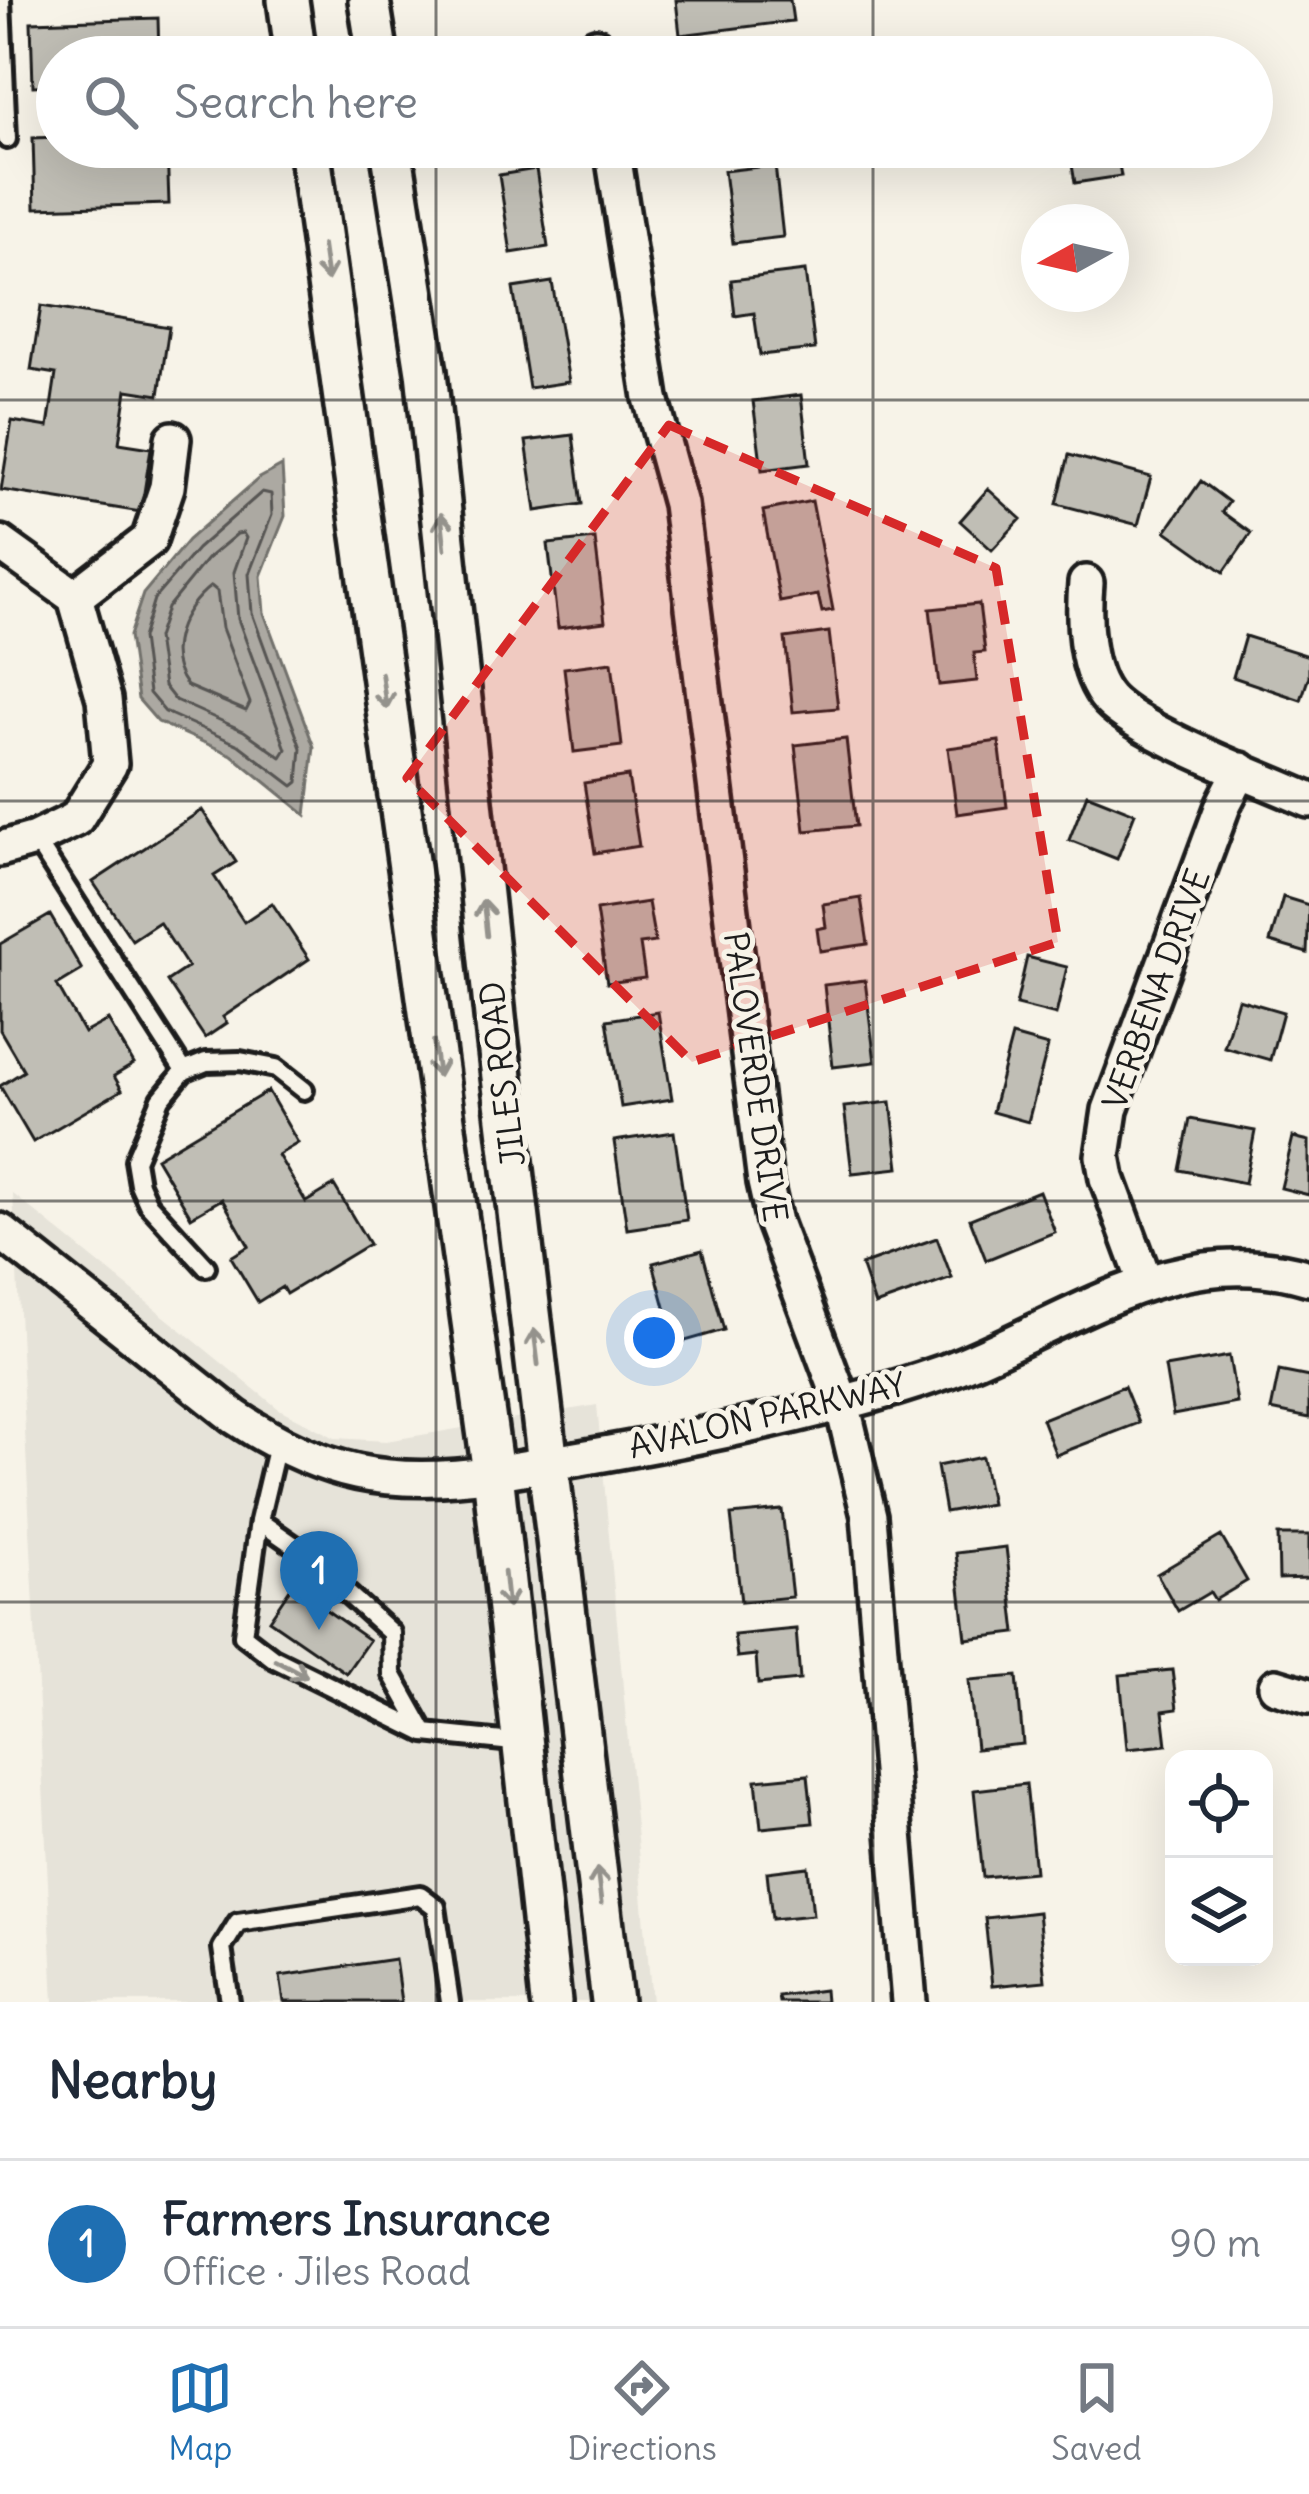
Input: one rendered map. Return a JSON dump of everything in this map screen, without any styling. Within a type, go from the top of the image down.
[{"type":"street","points":[[288,0],[293,36]]},
{"type":"street","points":[[369,0],[375,36]]},
{"type":"street","name":"JILES ROAD","points":[[312,168],[493,1473],[551,2002]]},
{"type":"street","name":"JILES ROAD","points":[[395,168],[426,372],[497,1035],[612,2002]]},
{"type":"street","name":"PALOVERDE DRIVE","points":[[615,168],[651,398],[680,505],[766,1183],[774,1222],[842,1403],[869,1516],[909,2002]]},
{"type":"street","points":[[75,597],[149,540],[167,488],[173,439]]},
{"type":"street","points":[[0,543],[75,597],[104,699],[110,764],[76,819],[0,849]]},
{"type":"street","points":[[1087,584],[1087,634],[1095,674],[1108,698],[1136,720],[1309,800]]},
{"type":"street","name":"VERBENA DRIVE","points":[[1145,1281],[1107,1178],[1103,1156],[1109,1109],[1240,770]]},
{"type":"street","points":[[0,1231],[235,1417],[277,1444],[340,1470],[394,1478],[451,1479],[493,1473]]},
{"type":"street","name":"AVALON PARKWAY","points":[[493,1473],[842,1403],[948,1370],[1145,1281],[1214,1269],[1258,1268],[1309,1277]]},
{"type":"lane","points":[[1,0],[7,139]]},
{"type":"lane","points":[[35,839],[184,1071]]},
{"type":"lane","points":[[206,1267],[148,1204],[139,1184],[135,1160],[161,1099],[184,1071],[206,1062],[240,1060],[276,1068],[304,1090]]},
{"type":"lane","points":[[277,1444],[259,1521],[243,1635],[273,1658],[341,1695],[424,1733],[523,1743]]},
{"type":"lane","points":[[259,1521],[295,1546],[392,1633],[392,1674],[424,1733]]},
{"type":"lane","points":[[230,2002],[222,1948],[238,1922],[420,1894],[436,1907],[450,2002]]},
{"type":"highlighted area","points":[[669,425],[996,568],[1058,942],[692,1062],[407,778]]},
{"type":"shaded area","points":[[13,1194],[279,1409],[335,1438],[386,1441],[597,1405],[652,2002],[54,2002]]},
{"type":"water","points":[[282,466],[285,516],[261,576],[264,613],[314,747],[306,815],[232,755],[158,722],[138,699],[129,636],[143,594],[188,540],[258,479]]},
{"type":"building","points":[[676,0],[790,0],[793,21],[680,35]]},
{"type":"building","points":[[158,18],[158,36],[36,36],[33,86],[31,22]]},
{"type":"building","points":[[33,138],[36,168],[168,168],[169,204],[35,208]]},
{"type":"building","points":[[775,168],[783,237],[733,243],[724,171]]},
{"type":"building","points":[[1072,168],[1120,168],[1121,176],[1075,183]]},
{"type":"building","points":[[536,169],[548,247],[511,253],[499,175]]},
{"type":"building","points":[[805,271],[815,349],[760,355],[754,313],[735,316],[731,280]]},
{"type":"building","points":[[552,282],[569,382],[529,388],[513,288]]},
{"type":"building","points":[[41,306],[169,327],[159,395],[127,390],[119,443],[151,448],[141,512],[1,490],[12,421],[48,427],[56,374],[31,370]]},
{"type":"building","points":[[801,395],[809,464],[762,470],[753,401]]},
{"type":"building","points":[[573,435],[582,504],[536,511],[526,441]]},
{"type":"building","points":[[1069,455],[1151,477],[1138,525],[1057,504]]},
{"type":"building","points":[[1201,481],[1229,502],[1222,512],[1251,533],[1224,572],[1166,531]]},
{"type":"building","points":[[988,489],[1021,519],[992,550],[960,521]]},
{"type":"building","points":[[812,501],[833,610],[822,612],[818,595],[780,602],[763,511]]},
{"type":"building","points":[[595,539],[605,622],[558,628],[548,544]]},
{"type":"building","points":[[979,604],[985,652],[974,653],[977,681],[939,685],[930,609]]},
{"type":"building","points":[[829,632],[838,708],[793,712],[785,638]]},
{"type":"building","points":[[1245,636],[1309,656],[1301,700],[1233,677]]},
{"type":"building","points":[[612,662],[622,746],[574,752],[564,668]]},
{"type":"building","points":[[846,739],[856,826],[805,831],[795,745]]},
{"type":"building","points":[[999,741],[1007,807],[957,814],[948,748]]},
{"type":"building","points":[[628,776],[639,846],[595,853],[584,783]]},
{"type":"building","points":[[1087,794],[1135,813],[1117,859],[1069,840]]},
{"type":"building","points":[[202,810],[236,862],[214,876],[244,922],[272,903],[309,959],[223,1017],[227,1023],[205,1038],[167,981],[188,967],[159,922],[132,940],[93,882]]},
{"type":"building","points":[[1283,897],[1309,905],[1307,953],[1270,942]]},
{"type":"building","points":[[861,898],[868,944],[820,951],[817,929],[826,927],[823,904]]},
{"type":"building","points":[[648,902],[655,942],[640,944],[645,978],[607,983],[596,910]]},
{"type":"building","points":[[50,915],[82,970],[57,985],[84,1033],[108,1020],[134,1064],[114,1076],[122,1090],[33,1142],[0,1086],[24,1071],[0,1030],[0,944]]},
{"type":"building","points":[[1027,957],[1067,967],[1056,1015],[1016,1005]]},
{"type":"building","points":[[865,980],[875,1062],[833,1067],[824,985]]},
{"type":"building","points":[[1238,999],[1283,1012],[1270,1060],[1224,1047]]},
{"type":"building","points":[[658,1012],[672,1099],[621,1107],[607,1020]]},
{"type":"building","points":[[1012,1036],[1048,1046],[1028,1122],[992,1112]]},
{"type":"building","points":[[268,1091],[298,1143],[278,1155],[306,1202],[334,1185],[369,1244],[286,1294],[282,1287],[258,1302],[231,1257],[249,1246],[222,1199],[191,1217],[156,1158]]},
{"type":"building","points":[[891,1102],[899,1168],[852,1173],[844,1107]]},
{"type":"building","points":[[1190,1119],[1255,1131],[1245,1183],[1180,1170]]},
{"type":"building","points":[[674,1132],[687,1220],[627,1229],[614,1141]]},
{"type":"building","points":[[1293,1137],[1309,1141],[1309,1195],[1281,1188]]},
{"type":"building","points":[[1039,1191],[1055,1232],[986,1260],[970,1219]]},
{"type":"building","points":[[937,1238],[952,1278],[875,1305],[861,1265]]},
{"type":"building","points":[[702,1250],[724,1330],[675,1344],[653,1263]]},
{"type":"building","points":[[1229,1356],[1237,1403],[1173,1415],[1165,1367]]},
{"type":"building","points":[[1279,1371],[1309,1377],[1309,1418],[1271,1410]]},
{"type":"building","points":[[1124,1386],[1139,1423],[1056,1455],[1042,1419]]},
{"type":"building","points":[[982,1457],[991,1504],[945,1512],[937,1466]]},
{"type":"building","points":[[782,1510],[792,1597],[741,1602],[731,1515]]},
{"type":"building","points":[[1278,1535],[1309,1535],[1309,1578],[1279,1579]]},
{"type":"building","points":[[1221,1536],[1247,1581],[1215,1600],[1210,1592],[1178,1611],[1157,1574]]},
{"type":"building","points":[[1006,1547],[1016,1633],[966,1639],[956,1553]]},
{"type":"building","points":[[292,1586],[369,1640],[346,1673],[269,1620]]},
{"type":"building","points":[[796,1629],[800,1680],[758,1684],[756,1655],[737,1657],[734,1635]]},
{"type":"building","points":[[1172,1670],[1177,1709],[1163,1711],[1167,1745],[1127,1749],[1120,1675]]},
{"type":"building","points":[[1017,1676],[1023,1744],[976,1749],[969,1680]]},
{"type":"building","points":[[808,1775],[813,1823],[761,1828],[756,1780]]},
{"type":"building","points":[[1026,1784],[1035,1872],[983,1877],[974,1790]]},
{"type":"building","points":[[808,1867],[813,1915],[772,1919],[767,1872]]},
{"type":"building","points":[[1038,1912],[1045,1981],[992,1986],[985,1918]]},
{"type":"building","points":[[395,1959],[401,2002],[284,2002],[280,1976]]},
{"type":"building","points":[[824,1990],[825,2002],[779,2002],[778,1996]]},
{"type":"place","name":"Farmers Insurance","points":[[319,1630]]}]
